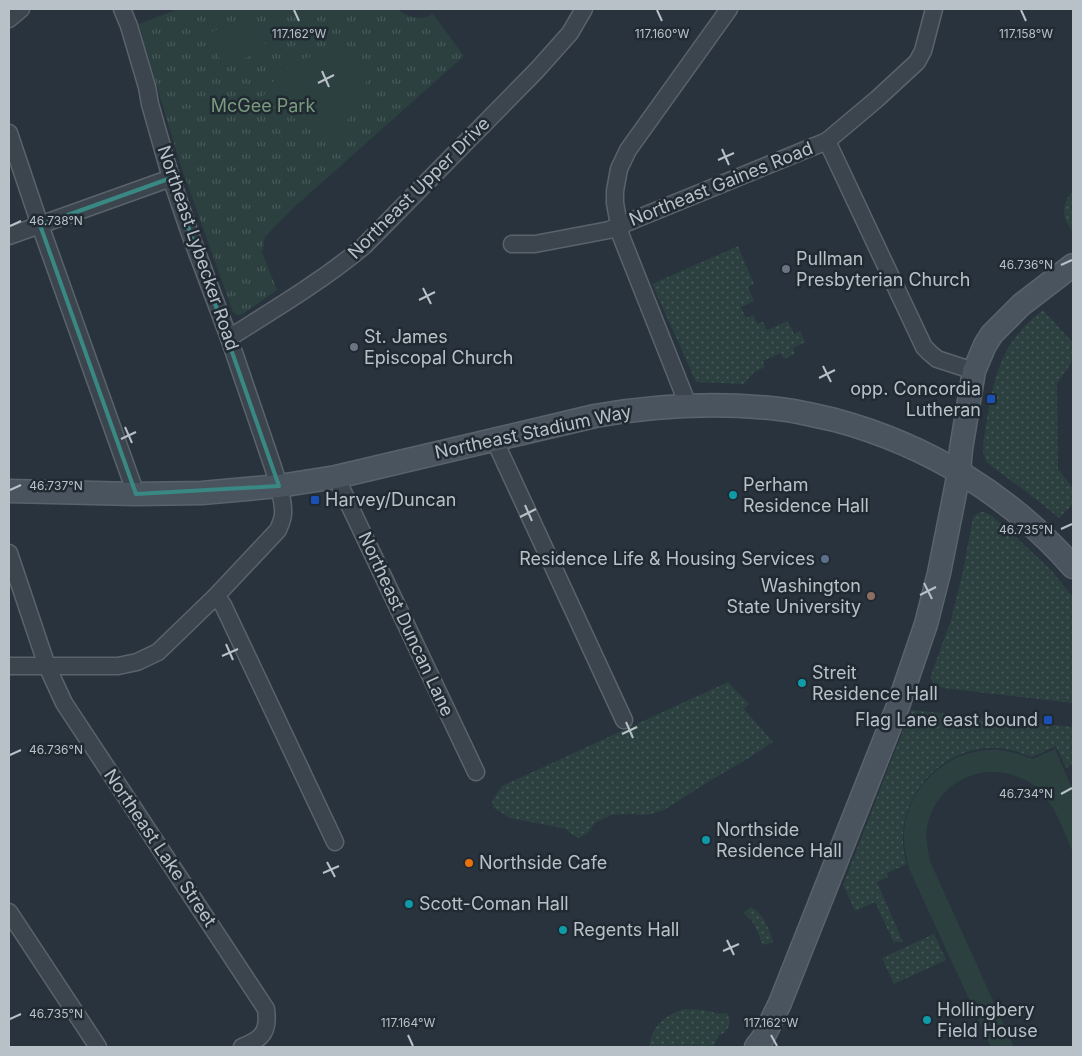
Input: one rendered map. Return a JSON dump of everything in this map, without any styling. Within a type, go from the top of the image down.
[{"type":"main road","points":[[756,1047],[763,1038],[780,1003],[907,684],[926,624],[939,573],[959,472],[960,448],[974,370],[992,334],[1022,305],[1073,266]]},
{"type":"main road","name":"Northeast Stadium Way","points":[[9,491],[136,494],[202,493],[279,486],[336,476],[628,410],[688,405],[746,406],[782,409],[860,427],[892,438],[930,456],[986,489],[1018,513],[1052,544],[1073,567]]},
{"type":"street","points":[[9,18],[21,9]]},
{"type":"street","name":"Northeast Lybecker Road","points":[[9,666],[118,666],[138,662],[158,652],[216,596],[278,530],[283,516],[279,486],[273,467],[171,178],[132,34],[122,9]]},
{"type":"street","name":"Northeast Upper Drive","points":[[229,338],[286,303],[342,264],[364,246],[537,70],[570,32],[584,9]]},
{"type":"street","points":[[688,405],[621,236],[615,203],[615,191],[619,169],[625,156],[728,9]]},
{"type":"street","points":[[828,141],[917,62],[923,51],[934,9]]},
{"type":"street","points":[[9,133],[136,494]]},
{"type":"street","name":"Northeast Gaines Road","points":[[512,244],[536,244],[609,230],[828,141],[924,347],[937,359],[974,370]]},
{"type":"street","points":[[9,236],[171,178]]},
{"type":"street","points":[[494,439],[624,720]]},
{"type":"street","name":"Northeast Duncan Lane","points":[[336,476],[476,772]]},
{"type":"street","name":"Northeast Lake Street","points":[[9,553],[47,666],[64,703],[266,1009],[268,1021],[264,1033],[250,1044],[242,1047]]},
{"type":"street","points":[[216,596],[223,605],[335,842]]},
{"type":"street","points":[[9,912],[98,1047]]},
{"type":"highlighted area","points":[[171,178],[279,486],[136,494],[40,225]]},
{"type":"green space","name":"McGee Park","points":[[178,9],[397,9],[405,15],[414,18],[433,14],[464,56],[291,210],[265,237],[262,252],[277,290],[240,315],[233,312],[182,169],[139,24]]},
{"type":"green space","points":[[253,14],[267,49],[223,67],[209,33]]},
{"type":"green space","points":[[326,52],[350,57],[371,72],[339,137],[329,141],[263,97],[275,79],[289,67]]},
{"type":"green space","points":[[1073,191],[1073,232],[1065,217],[1064,206]]},
{"type":"green space","points":[[738,246],[754,284],[748,287],[754,301],[741,307],[746,318],[754,315],[757,324],[763,322],[767,330],[788,321],[794,334],[800,331],[805,342],[793,348],[795,354],[784,359],[781,353],[763,361],[765,367],[754,372],[744,384],[696,382],[652,284]]},
{"type":"green space","points":[[1043,310],[1073,343],[1073,358],[1057,383],[1058,469],[1073,488],[1073,504],[1059,518],[990,465],[986,461],[983,452],[991,397],[1004,356],[1019,332]]},
{"type":"green space","points":[[980,512],[992,516],[1015,536],[1051,570],[1073,597],[1073,703],[943,688],[935,685],[930,678],[951,620],[963,571],[973,517]]},
{"type":"green space","points":[[728,682],[749,704],[744,709],[773,742],[664,810],[642,815],[611,815],[595,823],[588,833],[579,838],[572,835],[566,829],[510,818],[494,808],[492,801],[502,786]]},
{"type":"green space","points":[[911,710],[1073,727],[1073,764],[1066,768],[1056,746],[1032,757],[1016,751],[999,748],[977,749],[956,756],[938,768],[923,783],[912,801],[905,821],[903,842],[907,864],[887,873],[888,877],[877,882],[903,942],[895,941],[895,945],[875,902],[855,911],[843,885]]},
{"type":"green space","points":[[1055,749],[1073,790],[1073,853],[1059,820],[1045,797],[1029,782],[1009,774],[984,773],[972,775],[962,780],[943,794],[928,822],[927,838],[930,861],[1014,1047],[991,1047],[910,871],[904,841],[906,819],[912,802],[921,787],[947,763],[963,755],[999,750],[1033,759]]},
{"type":"green space","points":[[751,907],[763,918],[773,942],[765,945],[762,943],[753,923],[744,914]]},
{"type":"green space","points":[[934,934],[946,960],[894,984],[882,958]]},
{"type":"green space","points":[[685,1009],[704,1010],[720,1014],[727,1013],[730,1020],[727,1030],[718,1036],[714,1047],[649,1047],[656,1027],[671,1014]]},
{"type":"place","name":"Pullman Presbyterian Church","points":[[786,269]]},
{"type":"place","name":"St. James Episcopal Church","points":[[354,347]]},
{"type":"place","name":"opp. Concordia Lutheran","points":[[991,399]]},
{"type":"place","name":"Perham Residence Hall","points":[[733,495]]},
{"type":"place","name":"Harvey/Duncan","points":[[315,500]]},
{"type":"place","name":"Residence Life & Housing Services","points":[[825,559]]},
{"type":"place","name":"Washington State University","points":[[871,596]]},
{"type":"place","name":"Streit Residence Hall","points":[[802,683]]},
{"type":"place","name":"Flag Lane east bound","points":[[1048,720]]},
{"type":"place","name":"Northside Residence Hall","points":[[706,840]]},
{"type":"place","name":"Northside Cafe","points":[[469,863]]},
{"type":"place","name":"Scott-Coman Hall","points":[[409,904]]},
{"type":"place","name":"Regents Hall","points":[[563,930]]},
{"type":"place","name":"Hollingbery Field House","points":[[927,1020]]}]
